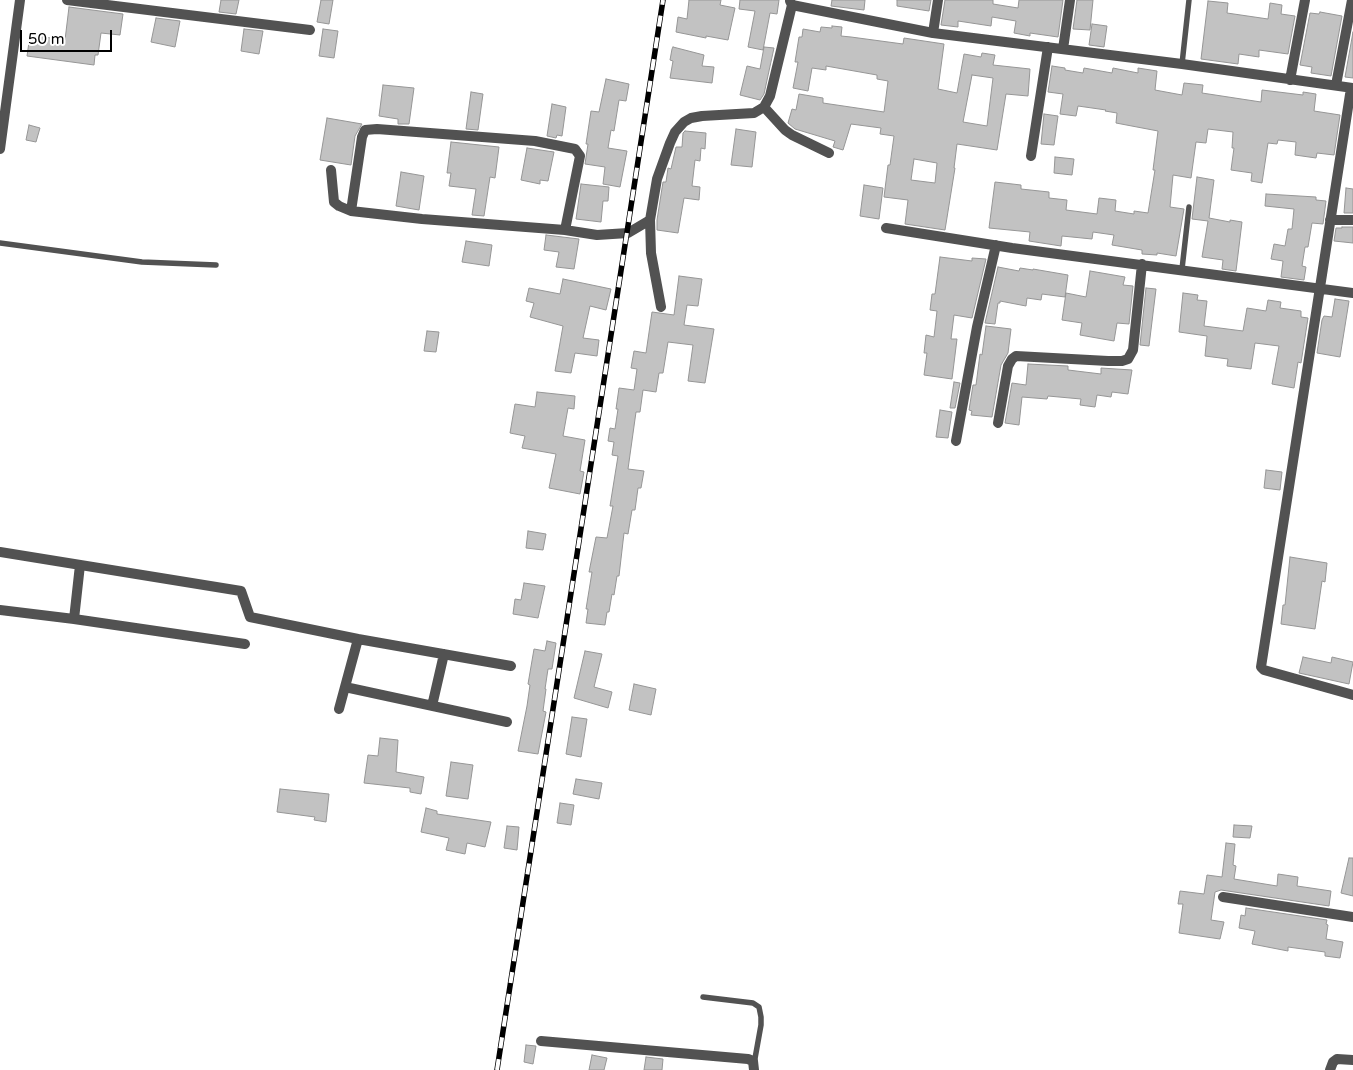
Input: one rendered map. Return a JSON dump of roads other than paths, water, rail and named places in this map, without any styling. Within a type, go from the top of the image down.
[{"type":"street","points":[[0,149],[20,0]]},
{"type":"street","points":[[68,0],[310,30]]},
{"type":"street","points":[[933,33],[938,0]]},
{"type":"street","points":[[1063,49],[1070,0]]},
{"type":"street","points":[[1290,80],[1305,0]]},
{"type":"street","points":[[1336,85],[1352,0]]},
{"type":"street","points":[[661,307],[651,253],[650,220],[657,180],[670,143],[675,132],[684,122],[702,116],[754,113],[764,107],[770,96],[791,3],[933,33],[1182,64],[1352,88],[1261,667],[1264,670],[1353,695]]},
{"type":"street","points":[[1031,156],[1048,47]]},
{"type":"street","points":[[764,107],[792,135],[829,153]]},
{"type":"street","points":[[351,211],[362,137],[365,130],[536,141],[575,150],[580,156],[565,230]]},
{"type":"street","points":[[332,170],[334,202],[351,211],[422,219],[565,230],[597,235],[628,233],[650,220]]},
{"type":"street","points":[[1330,220],[1353,220]]},
{"type":"street","points":[[886,228],[996,245],[1353,293]]},
{"type":"street","points":[[956,441],[977,327],[996,245]]},
{"type":"street","points":[[998,423],[1008,366],[1016,356],[1108,361],[1128,359],[1133,350],[1142,264]]},
{"type":"street","points":[[0,552],[241,591],[250,616],[358,639],[511,666]]},
{"type":"street","points":[[74,619],[80,565]]},
{"type":"street","points":[[0,610],[245,644]]},
{"type":"street","points":[[339,709],[358,639]]},
{"type":"street","points":[[432,706],[444,654]]},
{"type":"street","points":[[345,686],[507,722]]},
{"type":"street","points":[[1223,897],[1353,917]]},
{"type":"street","points":[[541,1041],[748,1059],[753,1061],[754,1067]]},
{"type":"street","points":[[1330,1070],[1333,1062],[1337,1059],[1353,1060]]},
{"type":"lane","points":[[1182,64],[1189,0]]},
{"type":"lane","points":[[1182,269],[1189,208]]},
{"type":"lane","points":[[0,243],[142,262],[216,265]]},
{"type":"lane","points":[[703,997],[754,1003],[759,1007],[761,1026],[754,1067]]},
{"type":"railway","points":[[497,1070],[663,0]]}]
